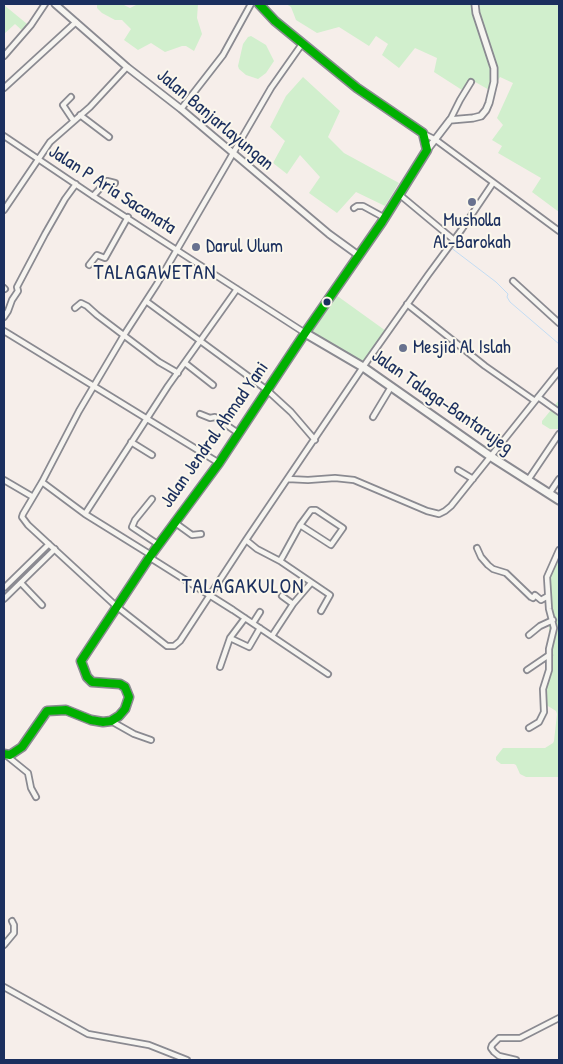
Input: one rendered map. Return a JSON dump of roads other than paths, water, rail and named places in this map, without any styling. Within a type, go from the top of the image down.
[{"type":"main road","points":[[259,4],[275,21],[357,88],[423,133],[427,150]]},
{"type":"main road","name":"Jalan Jendral Ahmad Yani","points":[[111,721],[119,716],[128,702],[128,691],[120,684],[92,682],[87,677],[81,661],[150,556],[218,463],[385,218],[427,150]]},
{"type":"main road","name":"Jalan Talaga-Bantarujeg","points":[[305,333],[363,367],[490,456],[559,500]]},
{"type":"main road","points":[[5,755],[10,755],[17,751],[47,711],[58,709],[70,711],[91,720],[111,721]]},
{"type":"street","points":[[4,56],[32,24],[44,4]]},
{"type":"street","name":"Jalan Banjarlayungan","points":[[55,4],[128,67],[358,256]]},
{"type":"street","points":[[181,109],[227,49],[251,4]]},
{"type":"street","points":[[450,120],[481,116],[486,110],[492,92],[494,68],[476,13],[475,4]]},
{"type":"street","points":[[4,88],[76,22]]},
{"type":"street","points":[[302,44],[271,88],[146,301],[93,387],[42,482],[22,514],[22,517],[49,544],[116,606],[167,646],[172,647],[180,641],[363,367],[493,182]]},
{"type":"street","points":[[4,210],[6,202],[50,142],[90,107],[128,67]]},
{"type":"street","points":[[427,150],[450,120],[471,82]]},
{"type":"street","points":[[71,97],[62,105],[73,120]]},
{"type":"street","points":[[80,115],[109,137]]},
{"type":"street","points":[[423,133],[436,140],[559,231]]},
{"type":"street","name":"Jalan P Aria Sacanata","points":[[4,136],[305,333]]},
{"type":"street","points":[[93,196],[107,181],[115,183]]},
{"type":"street","points":[[4,317],[18,291],[17,287],[45,234],[76,184]]},
{"type":"street","points":[[400,195],[454,240]]},
{"type":"street","points":[[354,208],[363,206],[385,218]]},
{"type":"street","points":[[90,265],[97,255],[105,258],[128,217]]},
{"type":"street","points":[[513,281],[559,323]]},
{"type":"street","points":[[85,514],[131,442],[236,289]]},
{"type":"street","points":[[146,301],[267,390],[315,440]]},
{"type":"street","points":[[75,308],[81,303],[84,304],[160,362],[178,373]]},
{"type":"street","points":[[408,304],[485,366],[559,412]]},
{"type":"street","points":[[4,332],[218,463]]},
{"type":"street","points":[[185,363],[213,386]]},
{"type":"street","points":[[288,479],[354,480],[411,505],[439,514],[451,506],[559,371]]},
{"type":"street","points":[[373,417],[391,387]]},
{"type":"street","points":[[200,414],[210,418],[215,417],[238,433]]},
{"type":"street","points":[[528,480],[559,434]]},
{"type":"street","points":[[131,442],[152,455]]},
{"type":"street","points":[[458,470],[473,479]]},
{"type":"street","points":[[550,494],[559,479]]},
{"type":"street","points":[[4,480],[33,497]]},
{"type":"street","points":[[42,482],[85,514],[328,674]]},
{"type":"street","points":[[152,499],[135,520],[132,527],[159,545]]},
{"type":"street","points":[[280,561],[300,525],[313,509],[343,528],[331,545],[300,525]]},
{"type":"street","points":[[174,522],[192,535],[201,534]]},
{"type":"street","points":[[246,540],[330,596],[321,611]]},
{"type":"street","points":[[10,594],[4,588],[49,544]]},
{"type":"street","points":[[478,548],[481,557],[488,565],[493,569],[506,573],[531,597],[533,598],[535,595],[541,600],[548,596]]},
{"type":"street","points":[[4,600],[55,549]]},
{"type":"street","points":[[529,728],[542,718],[543,690],[549,670],[549,649],[554,628],[548,596],[547,577],[559,550]]},
{"type":"street","points":[[21,583],[42,605]]},
{"type":"street","points":[[272,636],[293,604],[311,583]]},
{"type":"street","points":[[282,596],[293,604]]},
{"type":"street","points":[[253,623],[260,612]]},
{"type":"street","points":[[220,667],[230,638],[245,618]]},
{"type":"street","points":[[529,635],[540,626],[553,620]]},
{"type":"street","points":[[230,638],[249,647],[260,628]]},
{"type":"street","points":[[526,670],[549,655]]},
{"type":"street","points":[[111,721],[134,734],[151,740]]},
{"type":"street","points":[[5,755],[28,773],[31,788],[36,797]]},
{"type":"street","points":[[4,945],[14,933],[12,920]]},
{"type":"street","points":[[4,988],[88,1034],[149,1044],[187,1060]]},
{"type":"street","points":[[516,1060],[499,1056],[494,1052],[492,1046],[499,1038],[520,1038],[559,1018]]},
{"type":"waterway","points":[[450,247],[496,282],[508,294],[507,297],[510,302],[559,344]]},
{"type":"place","name":"Musholla Al-Barokah","points":[[472,202]]},
{"type":"place","name":"Darul Ulum","points":[[196,247]]},
{"type":"place","name":"Mesjid Al Islah","points":[[403,348]]},
{"type":"district","name":"TALAGAWETAN","points":[[155,273]]},
{"type":"district","name":"TALAGAKULON","points":[[243,587]]}]
